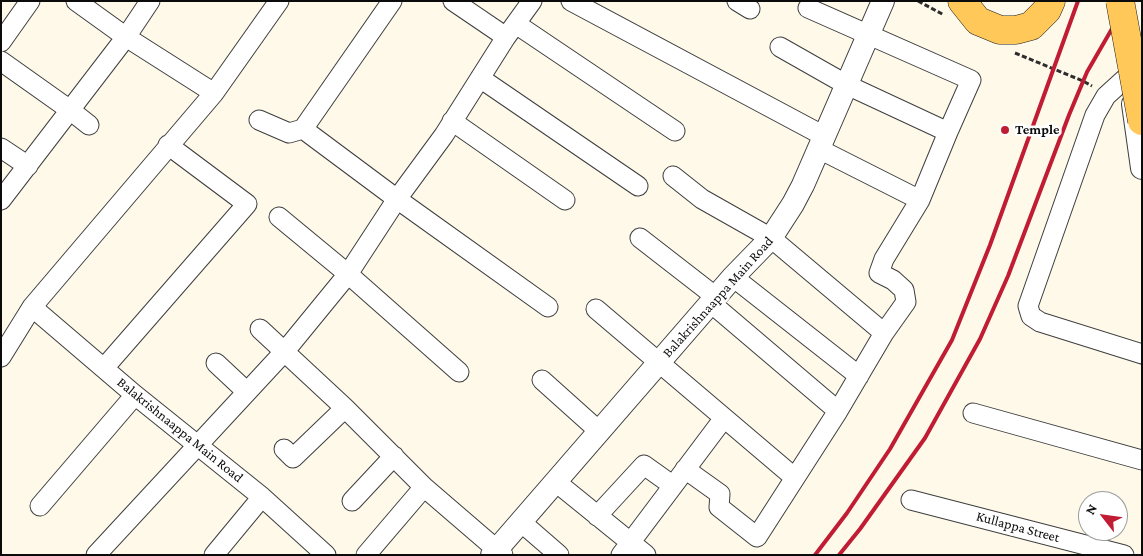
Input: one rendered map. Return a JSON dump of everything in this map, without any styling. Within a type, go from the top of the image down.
[{"type":"main road","points":[[962,1],[978,21],[1000,30],[1016,30],[1031,26],[1047,10],[1051,1]]},
{"type":"main road","points":[[1120,1],[1142,121]]},
{"type":"main road","points":[[1129,1],[1138,33],[1137,72]]},
{"type":"street","points":[[1,42],[30,1]]},
{"type":"street","points":[[76,1],[126,37],[214,93]]},
{"type":"street","points":[[1,200],[126,37],[150,1]]},
{"type":"street","points":[[1,357],[9,328],[32,307],[214,93],[280,1]]},
{"type":"street","points":[[259,120],[289,133],[303,129],[392,1]]},
{"type":"street","points":[[453,1],[511,31],[675,131]]},
{"type":"street","points":[[96,555],[285,351],[348,274],[532,1]]},
{"type":"street","points":[[571,1],[920,200]]},
{"type":"street","name":"Balakrishnaappa Main Road","points":[[498,553],[521,522],[734,277],[771,238],[793,204],[883,1]]},
{"type":"street","points":[[685,469],[720,494],[718,507],[758,537],[860,376],[884,333],[906,302],[904,290],[894,280],[880,273],[884,259],[920,200],[971,80],[808,8]]},
{"type":"street","points":[[780,47],[846,84],[948,132]]},
{"type":"street","points":[[1,61],[89,124]]},
{"type":"street","points":[[1137,72],[1142,168]]},
{"type":"street","points":[[1137,72],[1106,96],[1095,115],[1028,306],[1031,316],[1040,322],[1142,354]]},
{"type":"street","points":[[480,78],[638,186]]},
{"type":"street","points":[[452,122],[565,200]]},
{"type":"street","points":[[303,129],[548,307]]},
{"type":"street","points":[[104,368],[247,204],[168,145]]},
{"type":"street","points":[[1,148],[28,166]]},
{"type":"street","points":[[673,176],[702,200],[771,238],[884,333]]},
{"type":"street","points":[[279,217],[348,274],[459,372]]},
{"type":"street","points":[[640,238],[714,300],[838,410]]},
{"type":"street","points":[[734,277],[860,376]]},
{"type":"street","name":"Balakrishnaappa Main Road","points":[[32,307],[135,395],[262,497],[326,555]]},
{"type":"street","points":[[596,309],[795,478]]},
{"type":"street","points":[[260,329],[345,408],[424,487],[498,553]]},
{"type":"street","points":[[216,363],[247,392]]},
{"type":"street","points":[[542,380],[600,432]]},
{"type":"street","points":[[40,506],[135,395]]},
{"type":"street","points":[[284,449],[293,458],[345,408]]},
{"type":"street","points":[[973,413],[1142,460]]},
{"type":"street","points":[[625,548],[724,418]]},
{"type":"street","points":[[352,501],[394,456]]},
{"type":"street","points":[[597,516],[644,465],[672,485]]},
{"type":"street","points":[[556,482],[597,516],[625,548],[646,555]]},
{"type":"street","points":[[366,555],[424,487]]},
{"type":"street","points":[[215,554],[262,497]]},
{"type":"street","name":"Kullappa Street","points":[[912,500],[1124,555]]},
{"type":"street","points":[[521,522],[559,555]]},
{"type":"railway","points":[[815,555],[847,513],[890,449],[952,340],[990,245],[1078,1]]},
{"type":"railway","points":[[839,555],[860,529],[925,438],[980,339],[1008,276],[1087,72],[1128,1]]},
{"type":"place","name":"Temple","points":[[1005,130]]}]
